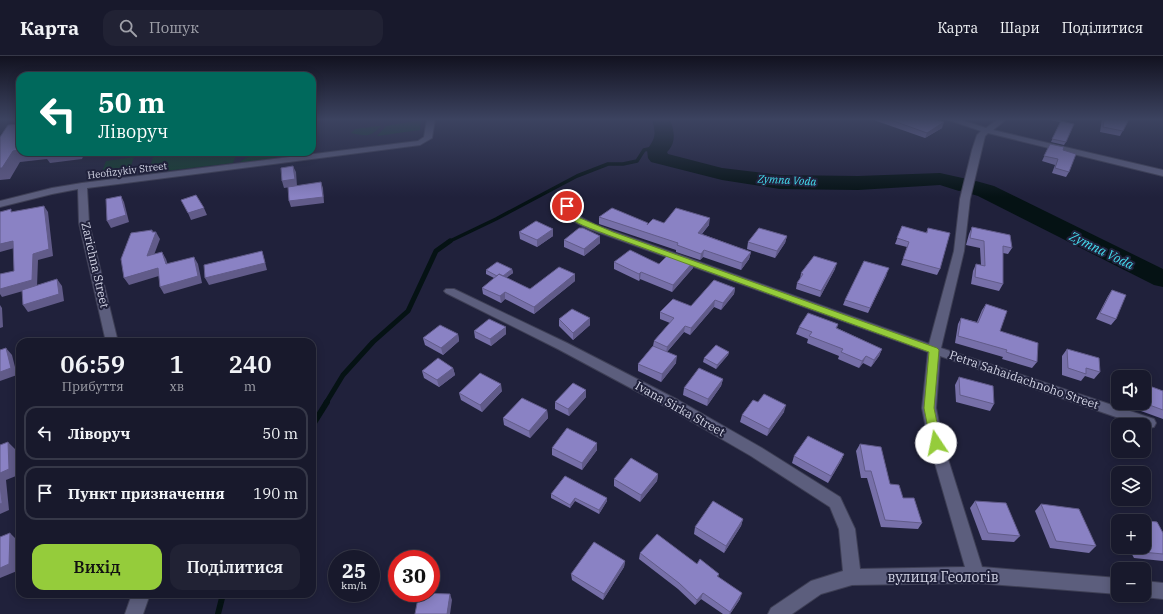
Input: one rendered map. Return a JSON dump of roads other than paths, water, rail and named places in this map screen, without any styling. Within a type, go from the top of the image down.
[{"type":"street","name":"Heofizykiv Street","points":[[0,204],[52,191],[82,186],[207,172],[405,145]]},
{"type":"street","points":[[976,575],[936,443],[930,415],[930,392],[934,350],[959,251],[965,199],[978,145]]},
{"type":"street","points":[[1046,145],[1163,173]]},
{"type":"street","name":"Zarichna Street","points":[[82,186],[84,223],[111,338]]},
{"type":"street","name":"Petra Sahaidachnoho Street","points":[[567,206],[569,214],[611,234],[934,350],[1134,418]]},
{"type":"street","name":"Ivana Sirka Street","points":[[450,291],[545,337],[658,396],[745,445],[835,502],[844,515],[850,535],[852,577]]},
{"type":"street","name":"вулиця Геологів","points":[[777,614],[817,586],[852,577],[976,575],[1111,585]]},
{"type":"street","points":[[1151,590],[1163,592]]},
{"type":"street","points":[[134,614],[140,598]]},
{"type":"waterway","name":"Zymna Voda","points":[[662,145],[657,150],[658,158],[722,174],[780,182],[858,183],[940,179],[959,184]]},
{"type":"waterway","points":[[450,241],[496,219],[577,176],[608,164],[623,164],[637,161],[644,150],[662,146]]},
{"type":"waterway","name":"Zymna Voda","points":[[976,188],[986,191],[1163,279]]},
{"type":"waterway","points":[[326,403],[343,375],[373,342],[408,311],[436,251],[450,241]]},
{"type":"waterway","points":[[316,420],[327,402]]},
{"type":"waterway","points":[[218,614],[222,598]]}]
